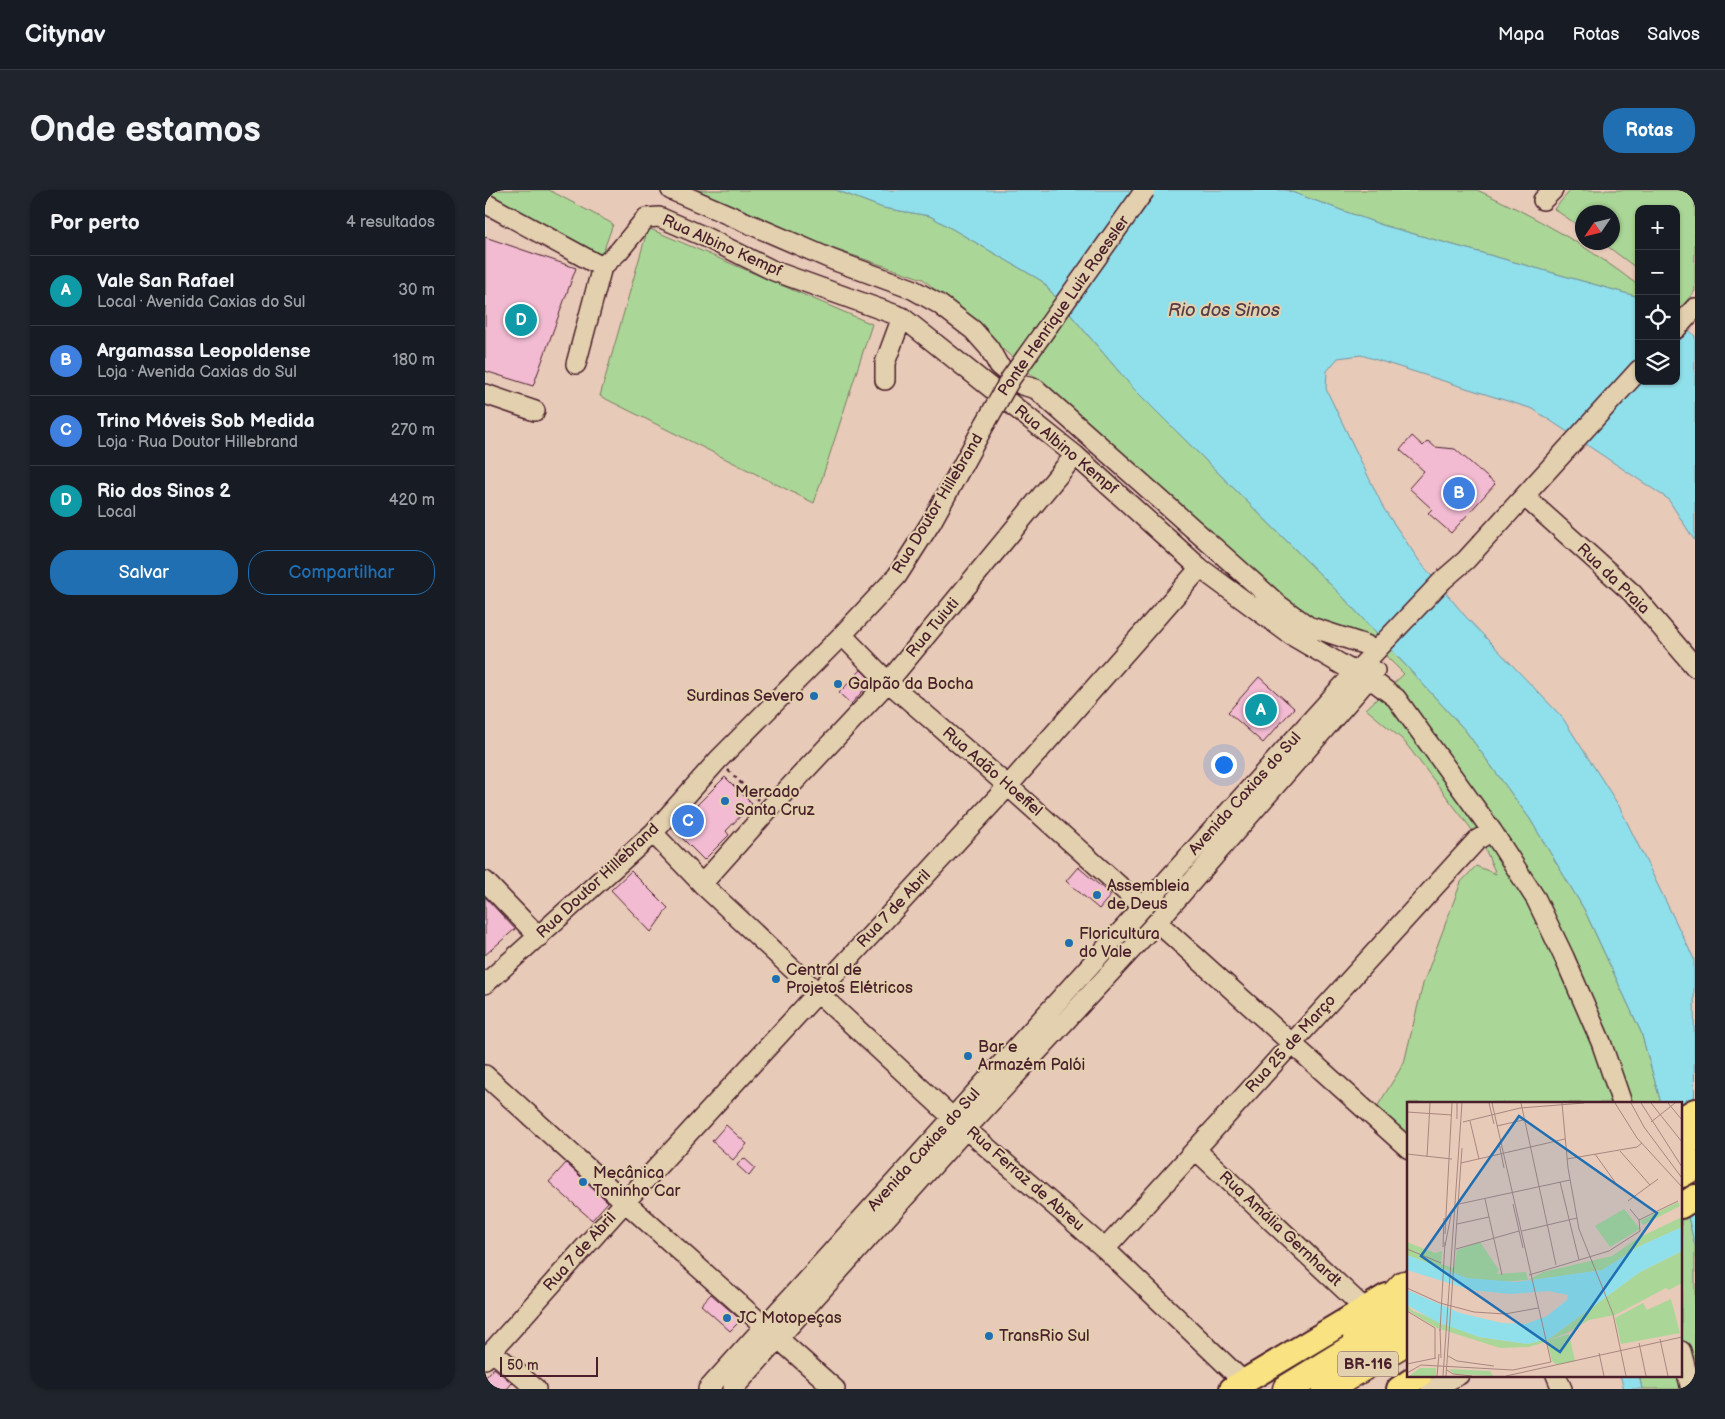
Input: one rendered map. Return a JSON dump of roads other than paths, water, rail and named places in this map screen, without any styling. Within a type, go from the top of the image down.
[{"type":"highway","points":[[1683,1143],[1695,1136]]},
{"type":"highway","points":[[1683,1172],[1695,1165]]},
{"type":"highway","points":[[1332,1378],[1407,1284]]},
{"type":"highway","name":"BR-116","points":[[1332,1378],[1407,1316]]},
{"type":"highway","name":"BR-116","points":[[1287,1389],[1332,1378],[1407,1340]]},
{"type":"highway","points":[[1332,1378],[1364,1378],[1407,1356]]},
{"type":"main road","points":[[1683,1118],[1695,1111]]},
{"type":"main road","points":[[1683,1205],[1695,1197]]},
{"type":"main road","points":[[1238,1385],[1407,1284]]},
{"type":"main road","points":[[1399,1389],[1418,1376]]},
{"type":"street","points":[[671,190],[833,260],[912,289],[939,304],[973,330],[989,348],[999,366],[1022,385],[1036,389],[1279,606],[1308,626],[1378,649]]},
{"type":"street","name":"Ponte Henrique Luiz Roessler","points":[[985,424],[1011,378],[1145,190]]},
{"type":"street","points":[[485,203],[602,267],[576,364]]},
{"type":"street","name":"Rua Albino Kempf","points":[[602,267],[619,252],[646,218],[659,216],[774,271],[902,317],[1075,455],[1200,568],[1291,635],[1376,683],[1396,698],[1485,835],[1536,899],[1601,1042],[1622,1102]]},
{"type":"street","points":[[1680,325],[1695,308]]},
{"type":"street","points":[[885,380],[885,363],[902,317]]},
{"type":"street","name":"Avenida Caxias do Sul","points":[[709,1389],[764,1327],[1157,922],[1362,676],[1378,649],[1446,582],[1635,374]]},
{"type":"street","points":[[485,394],[535,411]]},
{"type":"street","name":"Rua Doutor Hillebrand","points":[[485,984],[653,833],[717,760],[842,635],[897,576],[932,521],[985,424]]},
{"type":"street","name":"Rua Tuiuti","points":[[702,884],[768,810],[888,682],[1075,455]]},
{"type":"street","name":"Rua da Praia","points":[[1525,497],[1632,593],[1695,667]]},
{"type":"street","name":"Rua 7 de Abril","points":[[489,1355],[625,1202],[1008,786],[1200,568]]},
{"type":"street","points":[[1325,655],[1329,633]]},
{"type":"street","name":"Rua Adão Hoeffel","points":[[842,635],[888,682],[1143,907]]},
{"type":"street","name":"Avenida Caxias do Sul","points":[[733,1389],[779,1339],[1143,907],[1362,676]]},
{"type":"street","name":"Rua Ferraz de Abreu","points":[[653,833],[702,884],[960,1124],[1105,1249],[1238,1385]]},
{"type":"street","name":"Rua 25 de Março","points":[[1105,1249],[1485,835]]},
{"type":"street","points":[[485,881],[539,937]]},
{"type":"street","points":[[1157,922],[1407,1147]]},
{"type":"street","points":[[485,1075],[835,1389]]},
{"type":"street","name":"Rua Amália Gernhardt","points":[[1195,1150],[1365,1309]]},
{"type":"street","points":[[489,1355],[536,1389]]},
{"type":"street","points":[[1683,1359],[1691,1389]]},
{"type":"street","points":[[1431,1389],[1457,1376]]},
{"type":"street","points":[[1556,1376],[1562,1389]]},
{"type":"water","name":"Rio dos Sinos","points":[[836,190],[1286,190],[1382,225],[1635,296],[1635,385],[1680,385],[1680,322],[1695,336],[1695,541],[1668,499],[1533,409],[1361,355],[1338,358],[1327,371],[1326,389],[1384,509],[1420,562],[1466,617],[1562,717],[1619,806],[1694,959],[1695,1246],[1683,1195],[1683,1102],[1661,1102],[1641,1032],[1584,909],[1530,819],[1465,730],[1342,596],[1133,388],[1042,281],[930,216],[883,208]]},
{"type":"water","points":[[1620,1376],[1639,1376],[1642,1389],[1624,1389]]},
{"type":"place","name":"Rio dos Sinos 2","points":[[521,320]]},
{"type":"place","name":"Argamassa Leopoldense","points":[[1459,493]]},
{"type":"place","name":"Galpão da Bocha","points":[[838,684]]},
{"type":"place","name":"Surdinas Severo","points":[[814,696]]},
{"type":"place","name":"Vale San Rafael","points":[[1261,710]]},
{"type":"place","name":"Mercado Santa Cruz","points":[[725,801]]},
{"type":"place","name":"Trino Móveis Sob Medida","points":[[688,821]]},
{"type":"place","name":"Assembleia de Deus","points":[[1097,895]]},
{"type":"place","name":"Floricultura do Vale","points":[[1069,943]]},
{"type":"place","name":"Central de Projetos Elétricos","points":[[776,979]]},
{"type":"place","name":"Bar e Armazém Palói","points":[[968,1056]]},
{"type":"place","name":"Mecânica Toninho Car","points":[[583,1182]]},
{"type":"place","name":"JC Motopeças","points":[[727,1318]]},
{"type":"place","name":"TransRio Sul","points":[[989,1336]]}]
